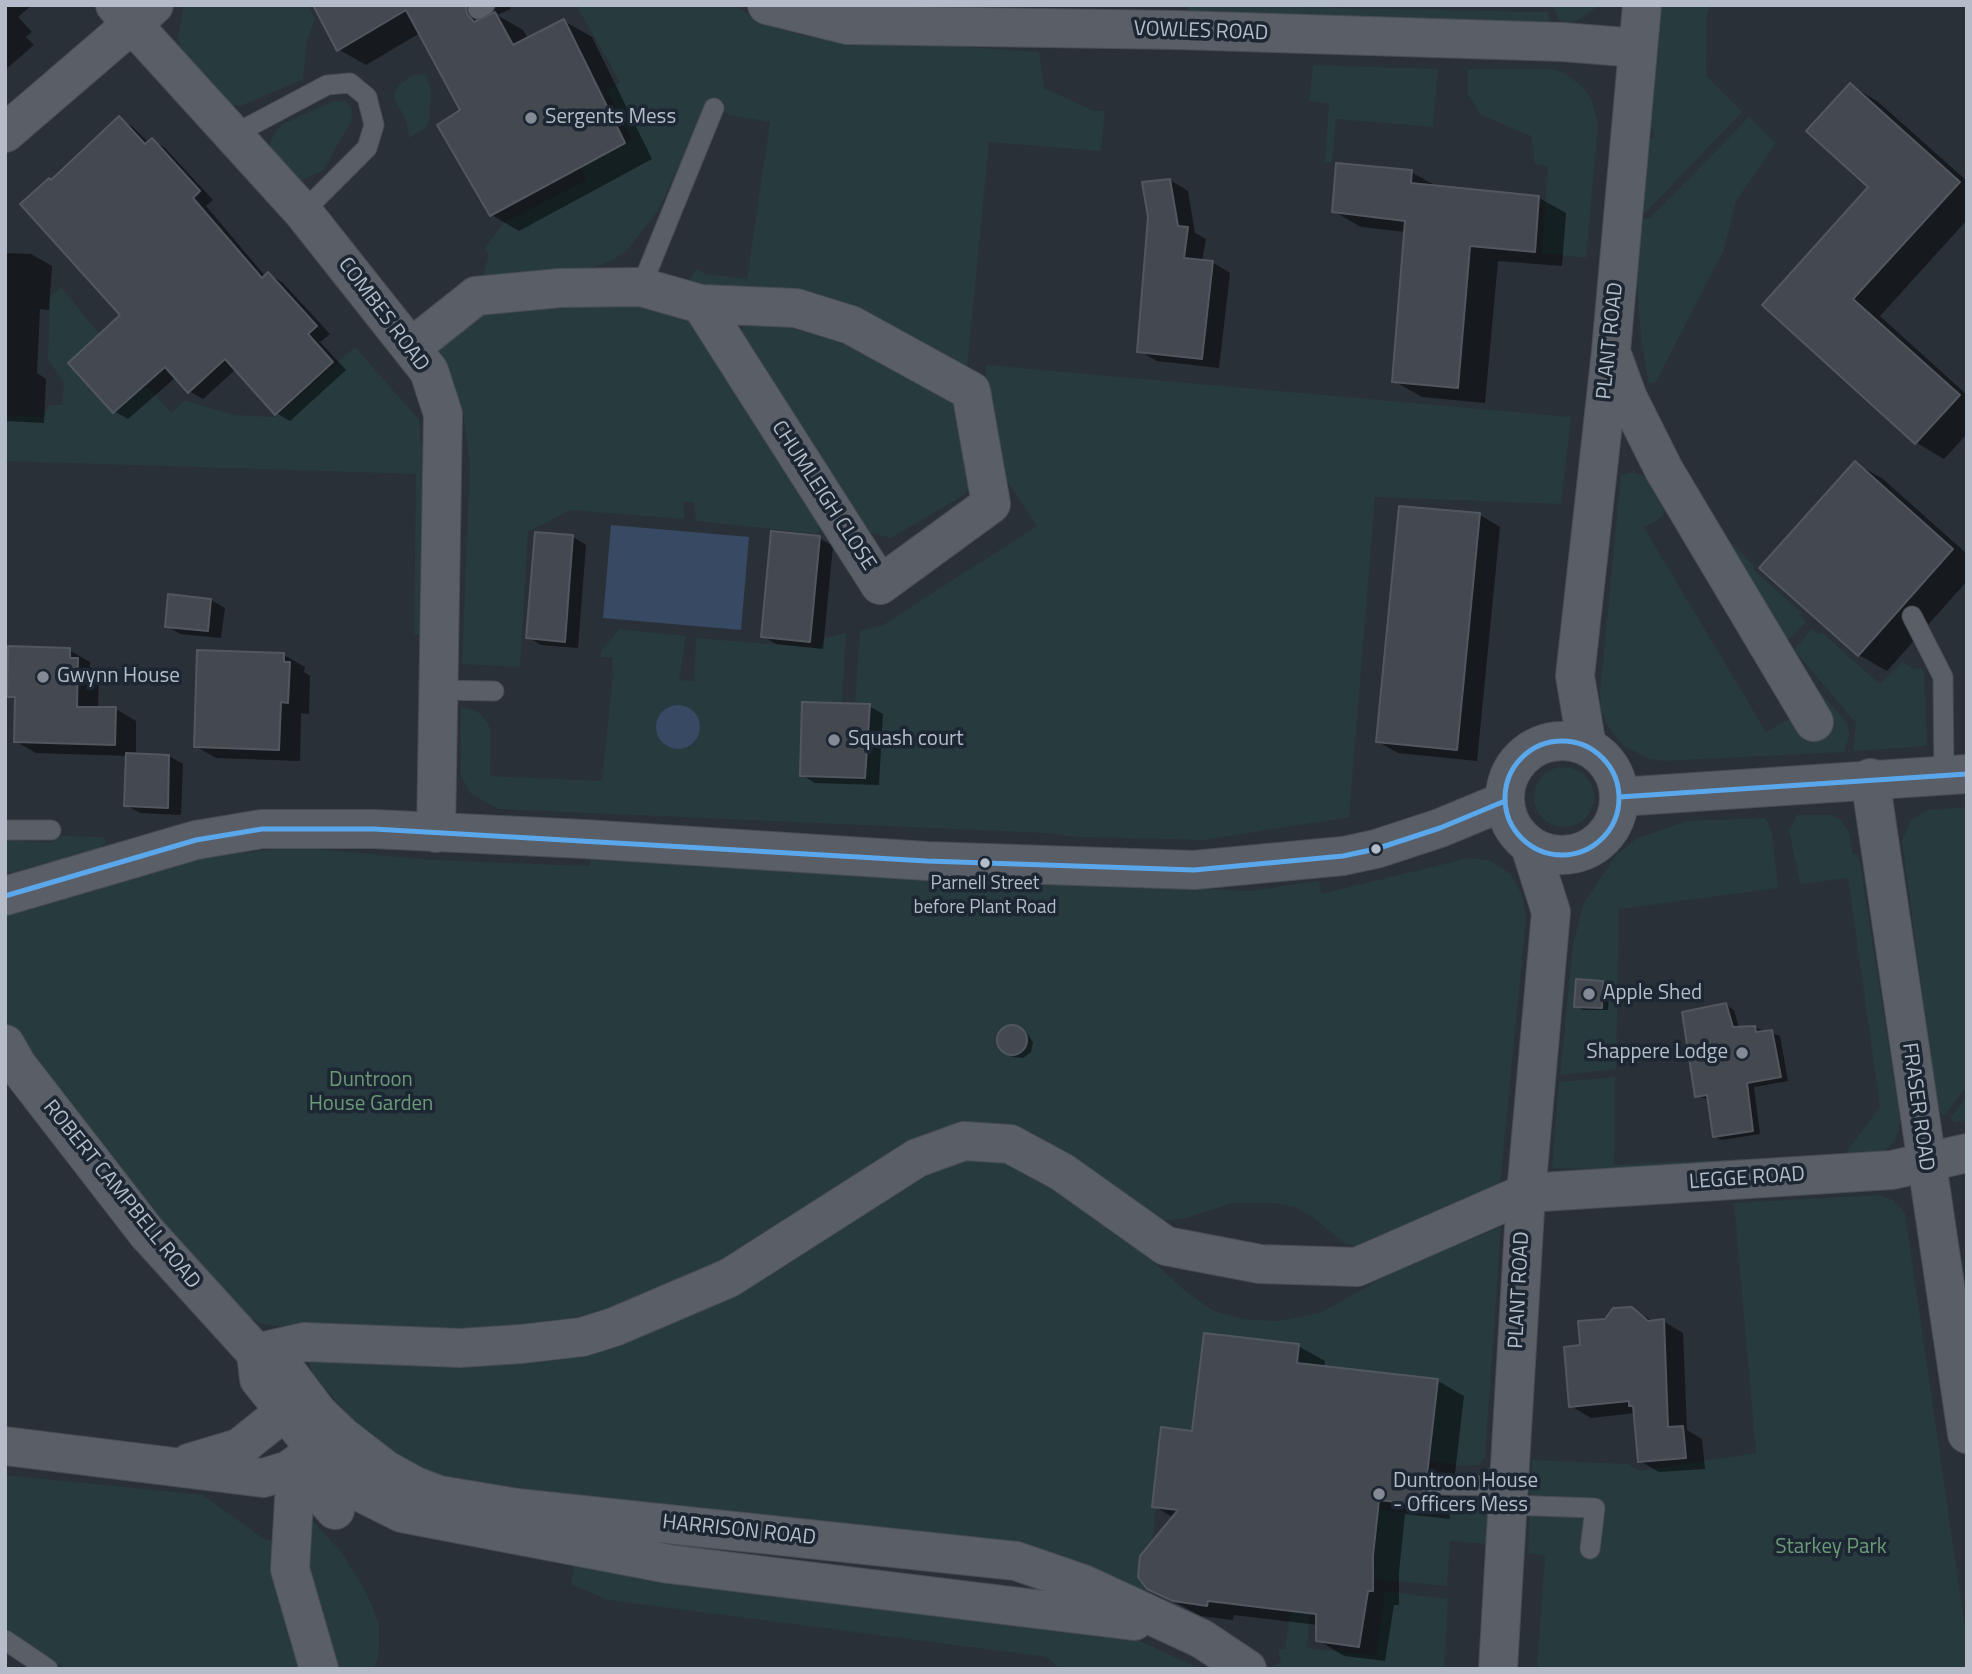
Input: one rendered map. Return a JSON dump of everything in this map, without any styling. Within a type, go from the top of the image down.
[{"type":"street","name":"VOWLES ROAD","points":[[767,5],[848,25],[1135,18],[1638,48]]},
{"type":"street","name":"PLANT ROAD","points":[[1587,747],[1575,676],[1611,351],[1642,5]]},
{"type":"street","points":[[5,133],[134,12]]},
{"type":"street","name":"COMBES ROAD","points":[[134,12],[233,135],[303,212],[429,371],[443,414],[436,833]]},
{"type":"street","name":"CHUMLEIGH CLOSE","points":[[412,347],[476,296],[560,288],[640,287],[701,304],[796,308],[851,325],[971,391],[990,504],[880,585],[701,304]]},
{"type":"street","points":[[1611,351],[1628,398],[1664,470],[1814,722]]},
{"type":"street","name":"PLANT ROAD","points":[[1516,763],[1575,676]]},
{"type":"street","points":[[1568,741],[1587,747],[1603,759],[1614,775],[1619,797],[1616,817],[1606,834],[1592,847],[1574,854],[1548,854],[1530,846],[1516,832],[1505,801],[1507,781],[1516,763],[1531,750],[1545,743],[1568,741]]},
{"type":"street","points":[[1619,797],[1955,774]]},
{"type":"street","name":"FRASER ROAD","points":[[1870,778],[1925,1161],[1965,1411]]},
{"type":"street","points":[[5,896],[231,833],[312,827],[584,839],[927,861],[1194,870],[1343,856],[1376,849],[1440,828],[1505,801]]},
{"type":"street","name":"PLANT ROAD","points":[[1498,1669],[1525,1193],[1551,912],[1530,846]]},
{"type":"street","name":"PLANT ROAD","points":[[1551,912],[1592,847]]},
{"type":"street","name":"ROBERT CAMPBELL ROAD","points":[[9,1055],[147,1233],[256,1353],[270,1358],[287,1372],[304,1435]]},
{"type":"street","points":[[256,1353],[304,1342],[460,1348],[582,1337],[614,1327],[729,1278],[917,1158],[964,1141],[1010,1144],[1062,1172],[1166,1246],[1260,1264],[1357,1267],[1525,1193]]},
{"type":"street","name":"LEGGE ROAD","points":[[1525,1193],[1892,1170],[1967,1153]]},
{"type":"street","points":[[175,1466],[239,1448],[304,1435]]},
{"type":"street","points":[[5,1446],[175,1466],[256,1479],[272,1477],[304,1435]]},
{"type":"street","points":[[304,1435],[335,1510]]},
{"type":"street","points":[[304,1435],[290,1569],[320,1669]]},
{"type":"street","name":"HARRISON ROAD","points":[[304,1435],[358,1491],[391,1509],[417,1517],[669,1564],[1173,1627],[1202,1639],[1247,1669]]},
{"type":"lane","points":[[233,135],[327,85],[350,83],[367,97],[374,125],[367,148],[303,212]]},
{"type":"lane","points":[[640,287],[714,108]]},
{"type":"lane","points":[[1912,616],[1943,677],[1955,774]]},
{"type":"lane","points":[[439,690],[494,691]]},
{"type":"lane","points":[[5,830],[51,830]]},
{"type":"lane","points":[[1434,1485],[1595,1508],[1590,1549]]},
{"type":"lane","points":[[5,1640],[47,1669]]},
{"type":"green space","points":[[184,5],[308,5],[315,20],[307,41],[303,79],[240,106],[224,103],[182,55],[178,37]]},
{"type":"green space","points":[[583,5],[734,5],[764,24],[805,36],[1039,52],[1044,88],[1094,111],[1105,111],[1101,151],[989,142],[967,368],[696,285],[690,279],[697,269],[706,274],[747,279],[770,122],[729,115],[709,100],[658,211],[626,251],[612,261],[569,275],[482,279],[489,255],[485,248],[504,223],[586,180],[581,167],[632,140],[607,90],[620,82],[578,8]]},
{"type":"green space","points":[[1188,5],[1548,12],[1550,20],[1548,23],[1188,14]]},
{"type":"green space","points":[[1553,5],[1600,5],[1576,21],[1560,23]]},
{"type":"green space","points":[[1659,5],[1710,5],[1707,14],[1706,76],[1742,112],[1646,212],[1640,211],[1647,140],[1654,137],[1654,131],[1648,126]]},
{"type":"green space","points":[[1313,65],[1438,69],[1433,127],[1336,119],[1332,162],[1325,162],[1329,104],[1309,101]]},
{"type":"green space","points":[[1468,69],[1550,69],[1563,72],[1584,88],[1592,101],[1598,126],[1586,258],[1542,253],[1548,166],[1535,164],[1531,136],[1481,115],[1468,94]]},
{"type":"green space","points":[[425,74],[431,89],[429,120],[425,128],[409,138],[407,122],[393,96],[399,85],[413,75]]},
{"type":"green space","points":[[333,101],[346,102],[351,108],[352,120],[322,171],[300,181],[268,150],[271,140],[281,125]]},
{"type":"green space","points":[[1749,117],[1776,143],[1736,201],[1724,249],[1656,382],[1649,384],[1641,337],[1636,272],[1641,220],[1651,217]]},
{"type":"green space","points":[[61,287],[142,387],[149,388],[171,413],[185,400],[233,415],[275,417],[355,347],[419,420],[424,473],[420,634],[414,634],[416,474],[5,461],[5,416],[44,417],[49,405],[62,405],[64,382],[48,360],[50,297]]},
{"type":"green space","points":[[496,305],[680,306],[821,505],[819,534],[696,521],[694,502],[683,502],[684,519],[570,510],[528,532],[520,667],[462,664],[470,465],[463,411],[439,350],[467,323]]},
{"type":"green space","points":[[755,317],[855,338],[962,395],[969,488],[964,495],[891,538],[868,532],[737,338],[745,322]]},
{"type":"green space","points":[[986,365],[1571,417],[1561,504],[1375,497],[1349,817],[1205,840],[1078,837],[1045,833],[498,809],[470,793],[461,775],[461,707],[478,712],[488,723],[491,734],[490,776],[602,781],[613,674],[612,657],[601,657],[602,650],[619,629],[686,636],[679,680],[694,681],[696,638],[820,648],[825,638],[846,633],[842,703],[802,703],[800,775],[865,778],[870,704],[855,703],[860,631],[883,625],[1037,526],[993,460],[985,432]]},
{"type":"green space","points":[[1634,472],[1645,477],[1664,511],[1663,516],[1644,528],[1766,732],[1791,718],[1797,665],[1847,723],[1849,734],[1845,752],[1663,761],[1649,759],[1623,745],[1608,726],[1601,710],[1600,693],[1621,475]]},
{"type":"green space","points":[[1729,540],[1754,566],[1753,569],[1801,613],[1799,615],[1806,622],[1788,641]]},
{"type":"green space","points":[[1812,628],[1819,634],[1821,632],[1880,684],[1903,662],[1913,669],[1921,668],[1924,674],[1927,746],[1853,751],[1856,723],[1794,650]]},
{"type":"green space","points":[[1564,767],[1581,772],[1589,780],[1594,797],[1589,814],[1581,822],[1564,827],[1547,822],[1539,814],[1534,797],[1539,780],[1547,772]]},
{"type":"green space","points":[[1967,807],[1967,1086],[1945,1115],[1938,1112],[1902,841],[1910,822],[1917,816],[1929,810]]},
{"type":"green space","points":[[1797,815],[1830,815],[1840,819],[1849,833],[1853,854],[1859,855],[1900,1118],[1899,1129],[1894,1142],[1877,1156],[1692,1166],[1694,1161],[1844,1155],[1880,1107],[1848,878],[1800,884],[1789,831]]},
{"type":"green space","points":[[1766,818],[1772,833],[1778,888],[1619,909],[1616,1069],[1560,1075],[1573,945],[1583,905],[1616,855],[1636,839],[1686,821]]},
{"type":"green space","points":[[54,836],[104,837],[106,843],[99,848],[5,874],[5,840],[51,843]]},
{"type":"green space","name":"Duntroon House Garden","points":[[295,847],[432,860],[590,866],[591,860],[1250,891],[1319,881],[1321,894],[1469,858],[1489,860],[1511,874],[1522,895],[1526,918],[1499,1196],[1363,1249],[1343,1242],[1313,1217],[1296,1207],[1275,1203],[1233,1203],[1183,1219],[1164,1220],[1149,1215],[1009,1129],[791,1226],[630,1311],[568,1328],[344,1334],[263,1324],[249,1318],[179,1242],[53,1085],[7,1021],[5,916],[201,858]]},
{"type":"green space","points":[[1615,1077],[1614,1165],[1686,1161],[1687,1166],[1614,1170],[1552,1168],[1559,1082]]},
{"type":"green space","points":[[1967,1097],[1967,1120],[1955,1122],[1950,1118]]},
{"type":"green space","points":[[970,1154],[1011,1160],[1136,1246],[1184,1290],[1214,1311],[1243,1319],[1278,1321],[1320,1313],[1404,1266],[1501,1227],[1485,1457],[1479,1465],[1462,1466],[1429,1460],[1438,1379],[1192,1431],[1162,1427],[1152,1507],[1156,1508],[1152,1542],[1140,1556],[1138,1576],[1149,1593],[1107,1576],[448,1480],[413,1467],[355,1422],[313,1375],[308,1358],[502,1357]]},
{"type":"green space","name":"Starkey Park","points":[[1878,1195],[1893,1200],[1905,1213],[1967,1642],[1967,1669],[1537,1669],[1545,1556],[1528,1553],[1532,1460],[1629,1464],[1638,1471],[1756,1453],[1734,1203]]},
{"type":"green space","points":[[5,1475],[203,1495],[264,1539],[282,1543],[312,1669],[67,1669],[41,1655],[5,1627]]},
{"type":"green space","points":[[1438,1506],[1491,1507],[1489,1544],[1450,1541],[1447,1586],[1373,1579],[1378,1509],[1435,1516]]},
{"type":"green space","points":[[310,1518],[342,1553],[367,1594],[379,1624],[379,1655],[374,1669],[335,1669],[304,1588]]},
{"type":"green space","points":[[575,1560],[1121,1632],[1200,1669],[1060,1669],[1047,1657],[608,1600],[571,1584]]},
{"type":"green space","points":[[1295,1587],[1312,1590],[1307,1648],[1376,1656],[1385,1591],[1448,1599],[1444,1669],[1276,1669],[1274,1666],[1281,1661],[1278,1649],[1285,1649]]},
{"type":"water","points":[[611,525],[749,537],[741,630],[603,618]]},
{"type":"water","points":[[678,705],[693,712],[700,727],[693,742],[678,749],[663,742],[656,727],[663,712]]},
{"type":"building","name":"Sergents Mess","points":[[313,5],[466,5],[467,14],[474,22],[495,12],[513,45],[564,19],[625,143],[490,216],[437,125],[460,110],[406,10],[337,51]]},
{"type":"building","points":[[1850,83],[1960,182],[1853,299],[1960,395],[1915,444],[1762,305],[1868,187],[1806,131]]},
{"type":"building","points":[[119,116],[145,144],[152,138],[200,191],[193,198],[262,278],[268,272],[317,326],[308,334],[333,362],[275,415],[225,359],[188,393],[165,367],[113,413],[68,363],[120,315],[20,204],[49,178],[51,180]]},
{"type":"building","points":[[1336,163],[1412,170],[1411,183],[1539,196],[1535,252],[1470,246],[1458,388],[1392,382],[1405,221],[1332,212]]},
{"type":"building","points":[[1170,179],[1178,226],[1188,227],[1184,258],[1213,261],[1202,359],[1137,352],[1148,217],[1142,182]]},
{"type":"building","points":[[1855,461],[1953,549],[1858,656],[1759,568]]},
{"type":"building","points":[[1399,506],[1480,513],[1457,750],[1376,742]]},
{"type":"building","points":[[771,531],[820,536],[810,642],[761,637]]},
{"type":"building","points":[[535,532],[573,535],[565,642],[526,638]]},
{"type":"building","points":[[168,594],[211,599],[208,631],[165,627]]},
{"type":"building","name":"Gwynn House","points":[[8,646],[70,648],[70,658],[78,658],[77,707],[116,707],[115,745],[14,742],[15,697],[7,697]]},
{"type":"building","points":[[197,650],[284,653],[284,662],[290,662],[288,703],[281,702],[279,750],[194,747]]},
{"type":"building","name":"Squash court","points":[[802,702],[870,704],[865,778],[800,776]]},
{"type":"building","points":[[126,753],[169,755],[168,808],[124,806]]},
{"type":"building","name":"Apple Shed","points":[[1576,979],[1603,981],[1602,1008],[1574,1007]]},
{"type":"building","name":"Shappere Lodge","points":[[1726,1003],[1733,1027],[1755,1026],[1756,1032],[1772,1030],[1781,1077],[1747,1083],[1753,1131],[1713,1137],[1707,1095],[1695,1097],[1682,1012]]},
{"type":"building","points":[[1012,1025],[1023,1029],[1027,1040],[1023,1051],[1012,1055],[1001,1051],[997,1040],[1001,1029]]},
{"type":"building","points":[[1632,1307],[1648,1321],[1664,1319],[1668,1427],[1683,1426],[1686,1458],[1638,1462],[1633,1406],[1629,1406],[1629,1401],[1569,1407],[1564,1347],[1580,1345],[1578,1321],[1605,1319],[1613,1308]]},
{"type":"building","name":"Duntroon House - Officers Mess","points":[[1204,1333],[1299,1344],[1297,1363],[1438,1379],[1427,1475],[1422,1484],[1425,1493],[1424,1505],[1379,1500],[1373,1556],[1373,1591],[1368,1591],[1359,1647],[1316,1641],[1316,1614],[1208,1601],[1207,1606],[1173,1601],[1147,1589],[1138,1577],[1140,1556],[1178,1510],[1152,1507],[1161,1427],[1192,1431]]},
{"type":"transit line","points":[[1562,741],[1584,746],[1602,758],[1614,776],[1619,798],[1614,820],[1602,838],[1584,850],[1562,855],[1540,850],[1522,838],[1510,820],[1505,798],[1510,776],[1522,758],[1540,746],[1562,741]]},
{"type":"transit line","points":[[1619,797],[1967,774]]},
{"type":"transit line","points":[[5,896],[196,840],[262,829],[374,829],[927,861],[1194,870],[1343,856],[1376,849],[1440,828],[1505,801]]},
{"type":"place","name":"Sergents Mess","points":[[531,118]]},
{"type":"place","name":"Gwynn House","points":[[43,677]]},
{"type":"place","name":"Squash court","points":[[834,740]]},
{"type":"place","name":"Parnell Street before Plant Road","points":[[985,863]]},
{"type":"place","name":"Apple Shed","points":[[1589,994]]},
{"type":"place","name":"Shappere Lodge","points":[[1742,1053]]},
{"type":"place","name":"Duntroon House - Officers Mess","points":[[1379,1494]]}]
